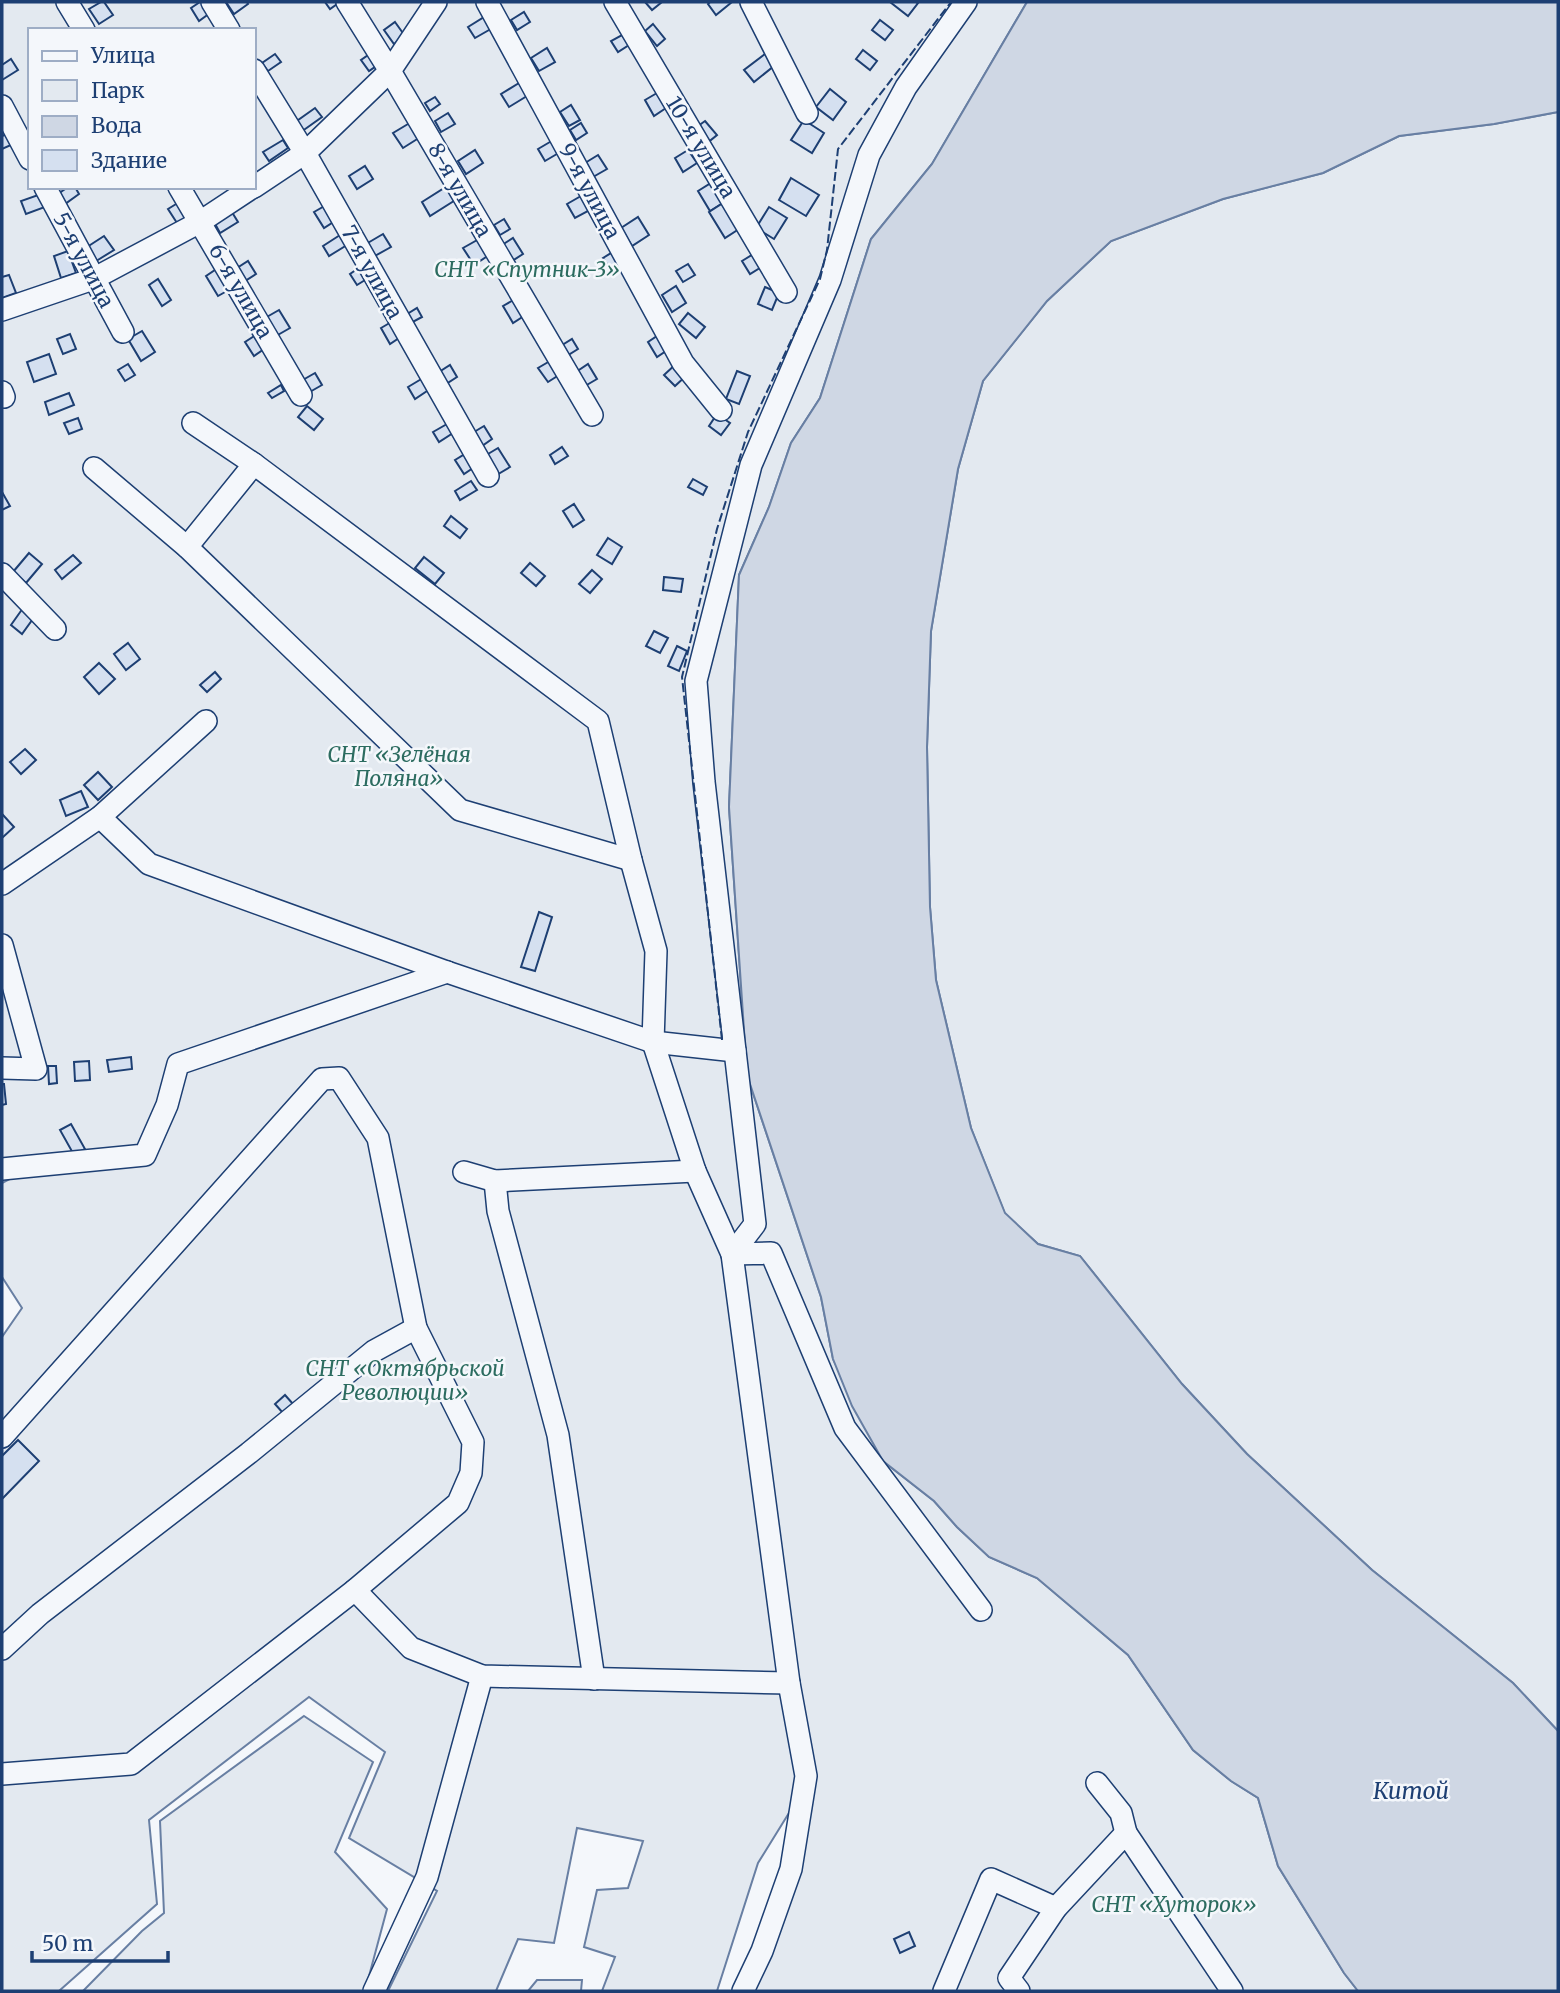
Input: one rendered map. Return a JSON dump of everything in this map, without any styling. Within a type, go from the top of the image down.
[{"type":"street","points":[[67,2],[83,28]]},
{"type":"street","points":[[212,2],[228,28]]},
{"type":"street","name":"8-я улица","points":[[347,2],[592,415]]},
{"type":"street","points":[[256,185],[305,153],[390,71],[436,2]]},
{"type":"street","name":"9-я улица","points":[[487,2],[683,363],[721,411]]},
{"type":"street","name":"10-я улица","points":[[615,2],[786,292]]},
{"type":"street","points":[[751,2],[807,113]]},
{"type":"street","points":[[732,1254],[755,1224],[704,782],[696,681],[751,465],[830,280],[869,155],[906,88],[966,2]]},
{"type":"street","name":"7-я улица","points":[[256,73],[305,153],[488,476]]},
{"type":"street","points":[[2,106],[28,155]]},
{"type":"street","name":"5-я улица","points":[[46,189],[123,332]]},
{"type":"street","name":"6-я улица","points":[[180,189],[301,395]]},
{"type":"street","points":[[2,310],[93,279],[200,222],[250,189]]},
{"type":"street","points":[[193,423],[254,464],[598,721],[656,951],[653,1042],[695,1171],[732,1254],[789,1682],[806,1776],[791,1869],[762,1951],[743,1991]]},
{"type":"street","points":[[187,547],[254,464]]},
{"type":"street","points":[[94,468],[187,547],[460,810],[631,860]]},
{"type":"street","points":[[2,574],[55,629]]},
{"type":"street","points":[[2,884],[100,817],[206,721]]},
{"type":"street","points":[[100,817],[149,864],[447,972],[653,1042],[735,1051]]},
{"type":"street","points":[[2,945],[36,1069],[2,1068]]},
{"type":"street","points":[[2,1169],[145,1156],[167,1105],[178,1064],[447,972]]},
{"type":"street","points":[[2,1437],[322,1079],[339,1078],[377,1138],[415,1328],[473,1442],[471,1473],[458,1503],[355,1590],[131,1764],[2,1774]]},
{"type":"street","points":[[464,1172],[495,1181],[695,1171]]},
{"type":"street","points":[[495,1181],[498,1211],[558,1435],[594,1679]]},
{"type":"street","points":[[732,1254],[771,1253],[845,1428],[982,1610]]},
{"type":"street","points":[[2,1649],[40,1614],[249,1453],[374,1350],[415,1328]]},
{"type":"street","points":[[355,1590],[411,1648],[482,1676],[789,1682]]},
{"type":"street","points":[[374,1991],[426,1877],[482,1676]]},
{"type":"street","points":[[1097,1783],[1121,1813],[1126,1833],[1232,1991]]},
{"type":"street","points":[[1019,1991],[1009,1978],[1056,1908],[1126,1833]]},
{"type":"street","points":[[944,1991],[991,1879],[1056,1908]]},
{"type":"green space","points":[[2,2],[1027,2],[932,164],[871,239],[820,398],[791,443],[769,507],[739,575],[729,807],[747,1075],[821,1297],[833,1359],[883,1461],[934,1501],[989,1557],[1037,1578],[1128,1655],[1193,1750],[1231,1781],[1258,1798],[1278,1866],[1358,1991],[744,1991],[805,1787],[758,1863],[717,1991],[602,1991],[615,1957],[584,1947],[597,1890],[628,1888],[643,1841],[577,1828],[554,1943],[518,1939],[496,1991],[388,1991],[437,1891],[349,1838],[385,1752],[309,1697],[149,1820],[157,1904],[59,1991],[2,1991],[2,1337],[22,1308],[2,1277],[2,1183],[17,1175],[2,1177]]},
{"type":"green space","points":[[1558,112],[1558,1731],[1513,1683],[1372,1570],[1247,1454],[1182,1384],[1080,1256],[1038,1244],[1005,1214],[971,1128],[936,980],[930,907],[927,747],[931,631],[958,469],[983,381],[1047,301],[1111,241],[1223,199],[1323,173],[1399,136],[1494,124]]},
{"type":"green space","points":[[304,1716],[373,1762],[335,1852],[387,1909],[365,1991],[83,1991],[142,1931],[164,1913],[160,1821]]},
{"type":"green space","points":[[537,1980],[582,1980],[581,1991],[528,1991]]},
{"type":"water","name":"Китой","points":[[1027,2],[1558,2],[1558,112],[1494,124],[1399,136],[1323,173],[1223,199],[1111,241],[1047,301],[983,381],[958,469],[931,631],[927,747],[930,907],[936,980],[971,1128],[1005,1213],[1038,1244],[1080,1256],[1182,1384],[1247,1454],[1372,1570],[1513,1683],[1558,1731],[1558,1991],[1358,1991],[1278,1866],[1258,1798],[1231,1781],[1193,1750],[1128,1655],[1037,1578],[989,1557],[934,1501],[883,1461],[852,1406],[833,1359],[821,1297],[747,1075],[729,807],[739,575],[769,507],[791,443],[820,398],[871,239],[932,164]]},
{"type":"building","points":[[104,2],[113,15],[99,24],[89,9]]},
{"type":"building","points":[[203,2],[210,13],[199,21],[191,8]]},
{"type":"building","points":[[226,2],[247,2],[248,4],[234,14]]},
{"type":"building","points":[[325,2],[340,2],[330,9]]},
{"type":"building","points":[[645,2],[662,2],[652,10]]},
{"type":"building","points":[[732,2],[716,15],[708,4]]},
{"type":"building","points":[[890,2],[916,2],[918,3],[908,16]]},
{"type":"building","points":[[524,12],[530,22],[517,30],[511,20]]},
{"type":"building","points":[[489,14],[496,26],[475,38],[468,27]]},
{"type":"building","points":[[880,20],[893,30],[885,40],[872,30]]},
{"type":"building","points":[[395,22],[405,36],[394,44],[384,30]]},
{"type":"building","points":[[653,24],[665,39],[657,46],[645,31]]},
{"type":"building","points":[[622,35],[629,45],[618,52],[611,41]]},
{"type":"building","points":[[547,48],[555,62],[539,71],[531,58]]},
{"type":"building","points":[[863,50],[877,61],[870,70],[856,59]]},
{"type":"building","points":[[374,51],[382,62],[369,71],[361,60]]},
{"type":"building","points":[[275,54],[281,62],[268,71],[262,63]]},
{"type":"building","points":[[765,54],[774,66],[754,82],[744,70]]},
{"type":"building","points":[[11,59],[18,70],[2,80],[2,65]]},
{"type":"building","points":[[519,83],[527,96],[509,107],[501,94]]},
{"type":"building","points":[[830,89],[846,102],[833,120],[816,107]]},
{"type":"building","points":[[657,93],[666,108],[654,116],[645,100]]},
{"type":"building","points":[[435,97],[440,104],[430,111],[425,103]]},
{"type":"building","points":[[571,105],[580,120],[569,126],[560,112]]},
{"type":"building","points":[[315,108],[322,117],[301,132],[294,123]]},
{"type":"building","points":[[448,113],[455,124],[441,132],[435,121]]},
{"type":"building","points":[[804,120],[824,133],[812,153],[791,140]]},
{"type":"building","points":[[413,121],[422,136],[403,148],[393,133]]},
{"type":"building","points":[[705,121],[717,135],[706,144],[694,129]]},
{"type":"building","points":[[581,123],[587,133],[576,140],[570,130]]},
{"type":"building","points":[[7,134],[11,145],[2,149],[2,136]]},
{"type":"building","points":[[555,139],[562,151],[545,161],[538,149]]},
{"type":"building","points":[[283,140],[288,148],[269,161],[263,152]]},
{"type":"building","points":[[475,150],[483,163],[466,174],[458,161]]},
{"type":"building","points":[[688,150],[697,163],[683,172],[675,158]]},
{"type":"building","points":[[598,155],[607,169],[593,177],[585,163]]},
{"type":"building","points":[[365,166],[373,179],[357,189],[349,176]]},
{"type":"building","points":[[791,178],[819,195],[806,216],[779,200]]},
{"type":"building","points":[[711,183],[723,203],[710,211],[698,191]]},
{"type":"building","points":[[449,185],[457,199],[430,216],[422,202]]},
{"type":"building","points":[[65,189],[76,189],[79,194],[65,204],[58,194]]},
{"type":"building","points":[[41,194],[45,207],[26,214],[21,201]]},
{"type":"building","points":[[581,196],[590,210],[575,218],[567,204]]},
{"type":"building","points":[[181,201],[190,215],[177,223],[168,209]]},
{"type":"building","points":[[723,203],[739,229],[725,238],[709,212]]},
{"type":"building","points":[[328,204],[338,219],[324,228],[314,212]]},
{"type":"building","points":[[769,207],[787,218],[774,239],[756,228]]},
{"type":"building","points":[[230,209],[238,222],[220,233],[213,220]]},
{"type":"building","points":[[638,217],[649,235],[632,246],[621,228]]},
{"type":"building","points":[[504,219],[510,229],[500,235],[494,225]]},
{"type":"building","points":[[383,234],[391,247],[373,257],[366,244]]},
{"type":"building","points":[[340,235],[347,245],[329,256],[323,246]]},
{"type":"building","points":[[104,236],[114,250],[93,263],[84,249]]},
{"type":"building","points":[[513,238],[523,254],[512,261],[502,245]]},
{"type":"building","points":[[479,239],[489,255],[474,265],[463,248]]},
{"type":"building","points":[[616,250],[626,267],[614,274],[603,258]]},
{"type":"building","points":[[68,251],[76,273],[61,278],[54,256]]},
{"type":"building","points":[[755,253],[763,266],[750,274],[742,261]]},
{"type":"building","points":[[248,261],[256,274],[245,281],[237,268]]},
{"type":"building","points":[[688,264],[695,275],[683,282],[676,271]]},
{"type":"building","points":[[363,265],[370,277],[357,285],[350,274]]},
{"type":"building","points":[[221,266],[234,287],[218,296],[206,276]]},
{"type":"building","points":[[9,275],[16,293],[2,298],[2,277]]},
{"type":"building","points":[[158,279],[171,300],[162,306],[149,285]]},
{"type":"building","points":[[676,286],[686,303],[672,312],[662,295]]},
{"type":"building","points":[[765,287],[779,293],[772,310],[758,304]]},
{"type":"building","points":[[517,298],[527,314],[513,323],[503,306]]},
{"type":"building","points":[[417,308],[422,317],[409,324],[404,316]]},
{"type":"building","points":[[279,310],[290,328],[276,336],[265,318]]},
{"type":"building","points":[[688,313],[705,327],[696,338],[679,324]]},
{"type":"building","points":[[393,321],[402,336],[390,344],[381,328]]},
{"type":"building","points":[[142,331],[155,352],[141,361],[128,339]]},
{"type":"building","points":[[259,333],[267,347],[254,356],[245,342]]},
{"type":"building","points":[[70,334],[76,349],[63,354],[57,339]]},
{"type":"building","points":[[660,334],[669,349],[657,357],[648,342]]},
{"type":"building","points":[[572,339],[578,349],[565,357],[559,347]]},
{"type":"building","points":[[49,354],[56,374],[34,382],[27,362]]},
{"type":"building","points":[[550,361],[559,375],[548,382],[538,368]]},
{"type":"building","points":[[677,363],[687,375],[675,386],[664,375]]},
{"type":"building","points":[[128,364],[135,375],[125,381],[118,370]]},
{"type":"building","points":[[588,364],[597,379],[585,386],[576,372]]},
{"type":"building","points":[[450,365],[457,377],[446,384],[439,372]]},
{"type":"building","points":[[737,371],[750,376],[739,404],[726,399]]},
{"type":"building","points":[[315,373],[322,385],[308,393],[301,381]]},
{"type":"building","points":[[423,378],[430,389],[415,399],[408,387]]},
{"type":"building","points":[[281,385],[284,391],[272,398],[268,393]]},
{"type":"building","points":[[69,393],[74,405],[49,415],[45,402]]},
{"type":"building","points":[[307,406],[323,419],[314,430],[298,417]]},
{"type":"building","points":[[717,414],[730,423],[721,435],[709,426]]},
{"type":"building","points":[[78,418],[82,429],[69,434],[64,423]]},
{"type":"building","points":[[447,424],[453,433],[439,442],[433,432]]},
{"type":"building","points":[[484,426],[492,439],[482,446],[474,432]]},
{"type":"building","points":[[562,447],[568,456],[555,464],[550,455]]},
{"type":"building","points":[[498,448],[510,467],[495,476],[483,457]]},
{"type":"building","points":[[465,454],[473,468],[464,474],[455,460]]},
{"type":"building","points":[[693,479],[707,487],[703,495],[688,487]]},
{"type":"building","points":[[471,481],[477,490],[460,500],[455,491]]},
{"type":"building","points":[[2,492],[10,506],[2,510]]},
{"type":"building","points":[[574,504],[584,520],[573,527],[563,511]]},
{"type":"building","points":[[451,516],[467,529],[460,538],[444,526]]},
{"type":"building","points":[[608,538],[622,547],[612,564],[597,555]]},
{"type":"building","points":[[29,553],[42,564],[26,583],[13,572]]},
{"type":"building","points":[[73,555],[81,563],[62,579],[55,570]]},
{"type":"building","points":[[424,557],[444,573],[435,584],[415,568]]},
{"type":"building","points":[[530,563],[545,576],[536,586],[521,573]]},
{"type":"building","points":[[592,570],[602,579],[590,593],[579,584]]},
{"type":"building","points":[[664,577],[683,579],[681,592],[663,590]]},
{"type":"building","points":[[23,608],[35,616],[22,634],[11,625]]},
{"type":"building","points":[[654,631],[668,638],[660,653],[646,646]]},
{"type":"building","points":[[128,643],[140,659],[126,670],[114,654]]},
{"type":"building","points":[[677,646],[687,651],[679,671],[668,666]]},
{"type":"building","points":[[99,663],[115,679],[99,694],[84,677]]},
{"type":"building","points":[[215,672],[221,679],[207,692],[200,685]]},
{"type":"building","points":[[25,749],[36,760],[21,774],[10,762]]},
{"type":"building","points":[[98,772],[112,787],[98,800],[84,785]]},
{"type":"building","points":[[81,791],[88,807],[66,816],[60,800]]},
{"type":"building","points":[[2,816],[14,827],[2,838]]},
{"type":"building","points":[[539,912],[552,917],[535,971],[521,967]]},
{"type":"building","points":[[131,1057],[132,1069],[109,1072],[107,1060]]},
{"type":"building","points":[[89,1061],[90,1080],[75,1081],[74,1062]]},
{"type":"building","points":[[48,1066],[56,1066],[57,1083],[49,1084]]},
{"type":"building","points":[[2,1084],[6,1104],[2,1105]]},
{"type":"building","points":[[71,1124],[85,1149],[74,1155],[60,1130]]},
{"type":"building","points":[[285,1395],[293,1404],[283,1413],[275,1404]]},
{"type":"building","points":[[18,1440],[39,1461],[2,1499],[2,1456]]},
{"type":"building","points":[[909,1932],[915,1946],[900,1953],[894,1939]]},
{"type":"fence","points":[[722,1040],[682,677],[717,529],[748,432],[820,279],[827,250],[838,149],[951,2]]},
{"type":"park label","name":"СНТ «Спутник-3»","points":[[527,269]]},
{"type":"park label","name":"СНТ «Зелёная Поляна»","points":[[399,766]]},
{"type":"park label","name":"СНТ «Октябрьской Революции»","points":[[405,1380]]},
{"type":"park label","name":"СНТ «Хуторок»","points":[[1174,1904]]}]
